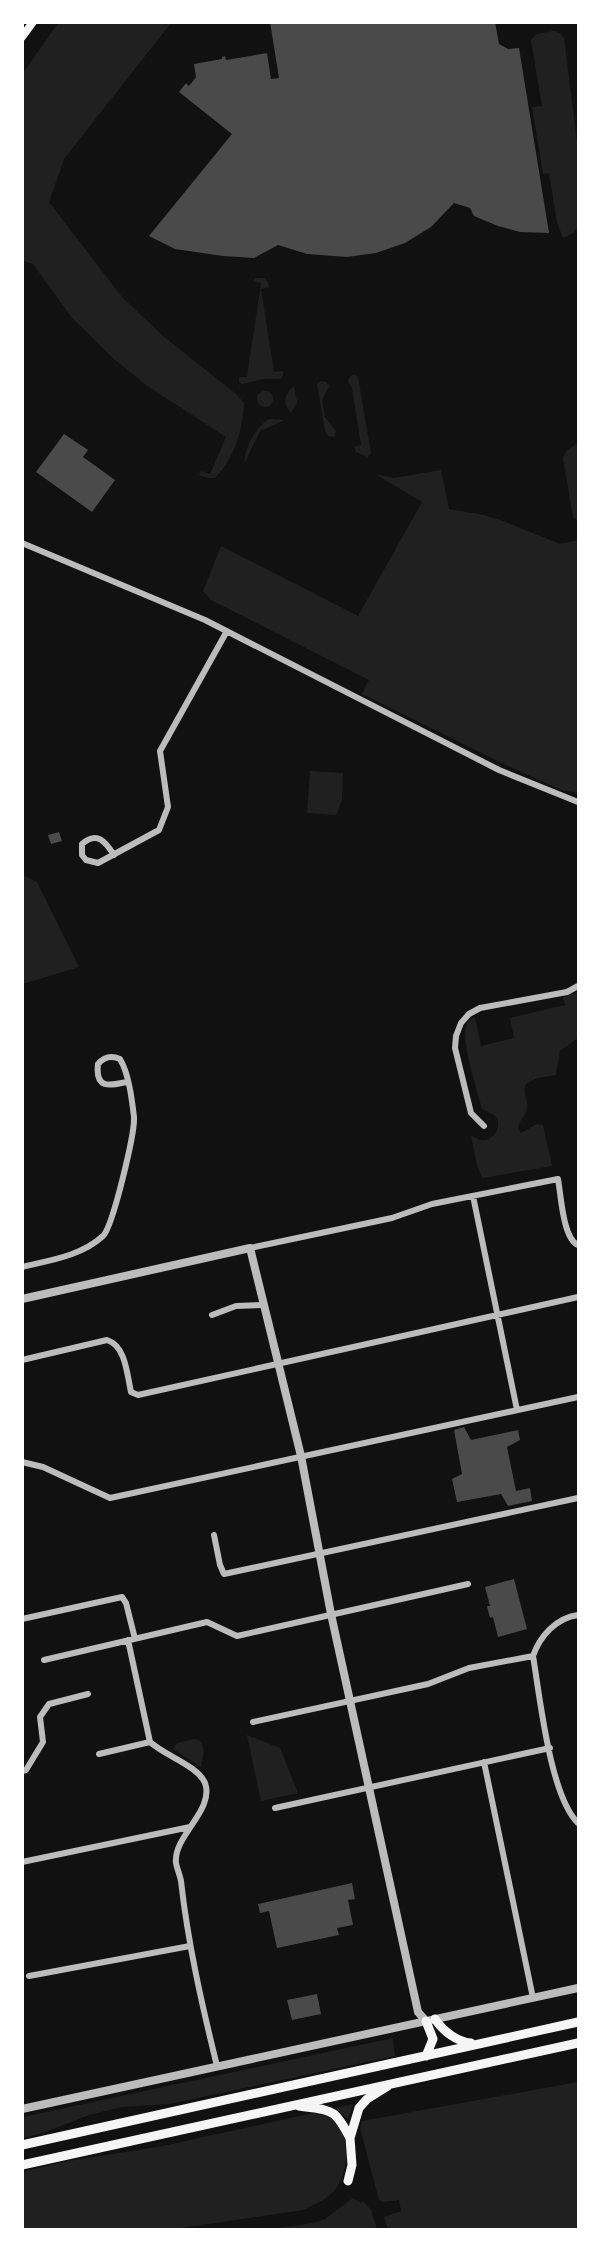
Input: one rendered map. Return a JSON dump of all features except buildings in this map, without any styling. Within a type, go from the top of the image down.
[{"type":"main road","points":[[22,37],[33,22]]},
{"type":"main road","points":[[431,2020],[463,2043],[479,2044]]},
{"type":"main road","points":[[426,2056],[433,2039],[431,2020]]},
{"type":"main road","points":[[22,2145],[579,2022]]},
{"type":"main road","points":[[22,2165],[579,2043]]},
{"type":"main road","points":[[348,2181],[352,2165],[350,2138],[358,2108],[393,2083]]},
{"type":"main road","points":[[294,2105],[328,2110],[338,2116],[350,2138]]},
{"type":"street","points":[[22,543],[227,631],[499,770],[579,802]]},
{"type":"street","points":[[114,855],[105,841],[100,838],[87,839],[82,844],[82,855],[86,860],[98,863],[114,855],[159,830],[168,807],[160,751],[227,631]]},
{"type":"street","points":[[484,1126],[471,1113],[459,1068],[456,1036],[461,1023],[469,1014],[480,1008],[567,992],[579,986]]},
{"type":"street","points":[[22,1267],[74,1254],[92,1245],[105,1233],[115,1208],[134,1119],[128,1082],[120,1059],[110,1057],[98,1064],[98,1078],[103,1083],[110,1086],[128,1082]]},
{"type":"street","points":[[22,1299],[392,1218],[432,1204],[558,1179],[568,1234],[573,1243],[579,1245]]},
{"type":"street","points":[[473,1196],[517,1410]]},
{"type":"street","points":[[250,1248],[301,1456],[331,1614],[418,2012],[431,2020]]},
{"type":"street","points":[[22,1360],[107,1340],[115,1342],[120,1349],[131,1392],[138,1395],[579,1297]]},
{"type":"street","points":[[212,1315],[236,1306],[263,1305]]},
{"type":"street","points":[[22,1462],[43,1467],[110,1498],[579,1397]]},
{"type":"street","points":[[214,1535],[224,1574],[579,1498]]},
{"type":"street","points":[[44,1660],[207,1622],[237,1636],[468,1584]]},
{"type":"street","points":[[22,1618],[122,1597],[126,1603],[150,1742],[197,1773],[205,1782],[204,1804],[178,1849],[176,1864],[190,1946],[217,2067]]},
{"type":"street","points":[[579,1616],[564,1619],[553,1627],[538,1643],[533,1656],[550,1748],[561,1791],[573,1817],[579,1823]]},
{"type":"street","points":[[253,1722],[428,1684],[469,1668],[533,1656]]},
{"type":"street","points":[[22,1771],[26,1770],[43,1742],[40,1717],[49,1704],[88,1694]]},
{"type":"street","points":[[99,1754],[150,1742]]},
{"type":"street","points":[[275,1808],[550,1748]]},
{"type":"street","points":[[484,1762],[533,1998]]},
{"type":"street","points":[[22,1862],[190,1827]]},
{"type":"street","points":[[29,1976],[190,1946]]},
{"type":"street","points":[[22,2109],[579,1988]]},
{"type":"shaded area","points":[[58,23],[171,23],[64,159],[49,202],[122,297],[163,336],[236,394],[244,403],[242,423],[236,444],[227,462],[215,478],[199,475],[201,471],[210,474],[226,437],[146,385],[114,359],[72,318],[33,264],[23,261],[23,73]]},
{"type":"shaded area","points":[[554,31],[560,33],[564,38],[578,150],[578,226],[573,233],[563,238],[557,223],[549,173],[543,174],[532,107],[542,106],[531,40],[536,34]]},
{"type":"shaded area","points":[[256,278],[264,278],[268,282],[269,287],[261,289],[274,372],[283,371],[283,376],[281,379],[263,379],[242,384],[239,382],[239,377],[247,377],[261,283],[253,281]]},
{"type":"shaded area","points":[[350,376],[358,377],[371,453],[368,457],[356,452],[354,447],[361,445],[352,388],[348,382]]},
{"type":"shaded area","points":[[321,381],[326,382],[329,386],[322,400],[325,417],[336,431],[335,436],[332,437],[328,436],[325,431],[317,384]]},
{"type":"shaded area","points":[[294,386],[297,402],[291,413],[286,406],[286,399],[288,392]]},
{"type":"shaded area","points":[[265,391],[271,393],[273,399],[271,405],[265,407],[259,405],[257,399],[259,393]]},
{"type":"shaded area","points":[[269,419],[285,420],[260,431],[244,464],[246,451],[252,438],[259,427]]},
{"type":"shaded area","points":[[578,443],[578,521],[573,517],[563,458],[566,451]]},
{"type":"shaded area","points":[[441,470],[449,509],[484,515],[560,544],[578,540],[578,793],[561,790],[502,763],[362,694],[369,680],[211,600],[203,591],[221,546],[358,616],[422,502],[375,474],[394,478]]},
{"type":"shaded area","points":[[310,771],[343,773],[342,800],[336,815],[307,813]]},
{"type":"shaded area","points":[[23,875],[37,882],[79,967],[23,984]]},
{"type":"shaded area","points":[[578,992],[578,1038],[560,1051],[556,1075],[537,1078],[526,1084],[527,1110],[518,1126],[521,1133],[537,1124],[543,1125],[552,1166],[482,1178],[471,1135],[480,1140],[489,1139],[495,1133],[498,1124],[495,1116],[482,1109],[466,1043],[467,1024],[475,1017],[481,1046],[514,1038],[510,1018],[565,1005],[563,997]]},
{"type":"shaded area","points":[[247,1735],[280,1748],[298,1793],[261,1801]]},
{"type":"shaded area","points":[[199,1740],[203,1746],[201,1767],[173,1749],[177,1743]]},
{"type":"shaded area","points":[[393,2038],[395,2056],[169,2104],[121,2107],[89,2115],[43,2133],[23,2138],[23,2117]]},
{"type":"shaded area","points":[[578,2082],[578,2229],[388,2229],[384,2217],[401,2211],[399,2200],[383,2202],[379,2200],[360,2128],[362,2121]]},
{"type":"shaded area","points":[[353,2104],[348,2119],[335,2108],[336,2108]]},
{"type":"shaded area","points":[[313,2113],[330,2118],[340,2127],[346,2144],[346,2154],[344,2172],[334,2191],[322,2201],[303,2210],[174,2229],[23,2229],[22,2172],[68,2161],[163,2146]]},
{"type":"shaded area","points":[[353,2198],[361,2203],[363,2201],[371,2210],[377,2229],[273,2229],[325,2219]]}]
